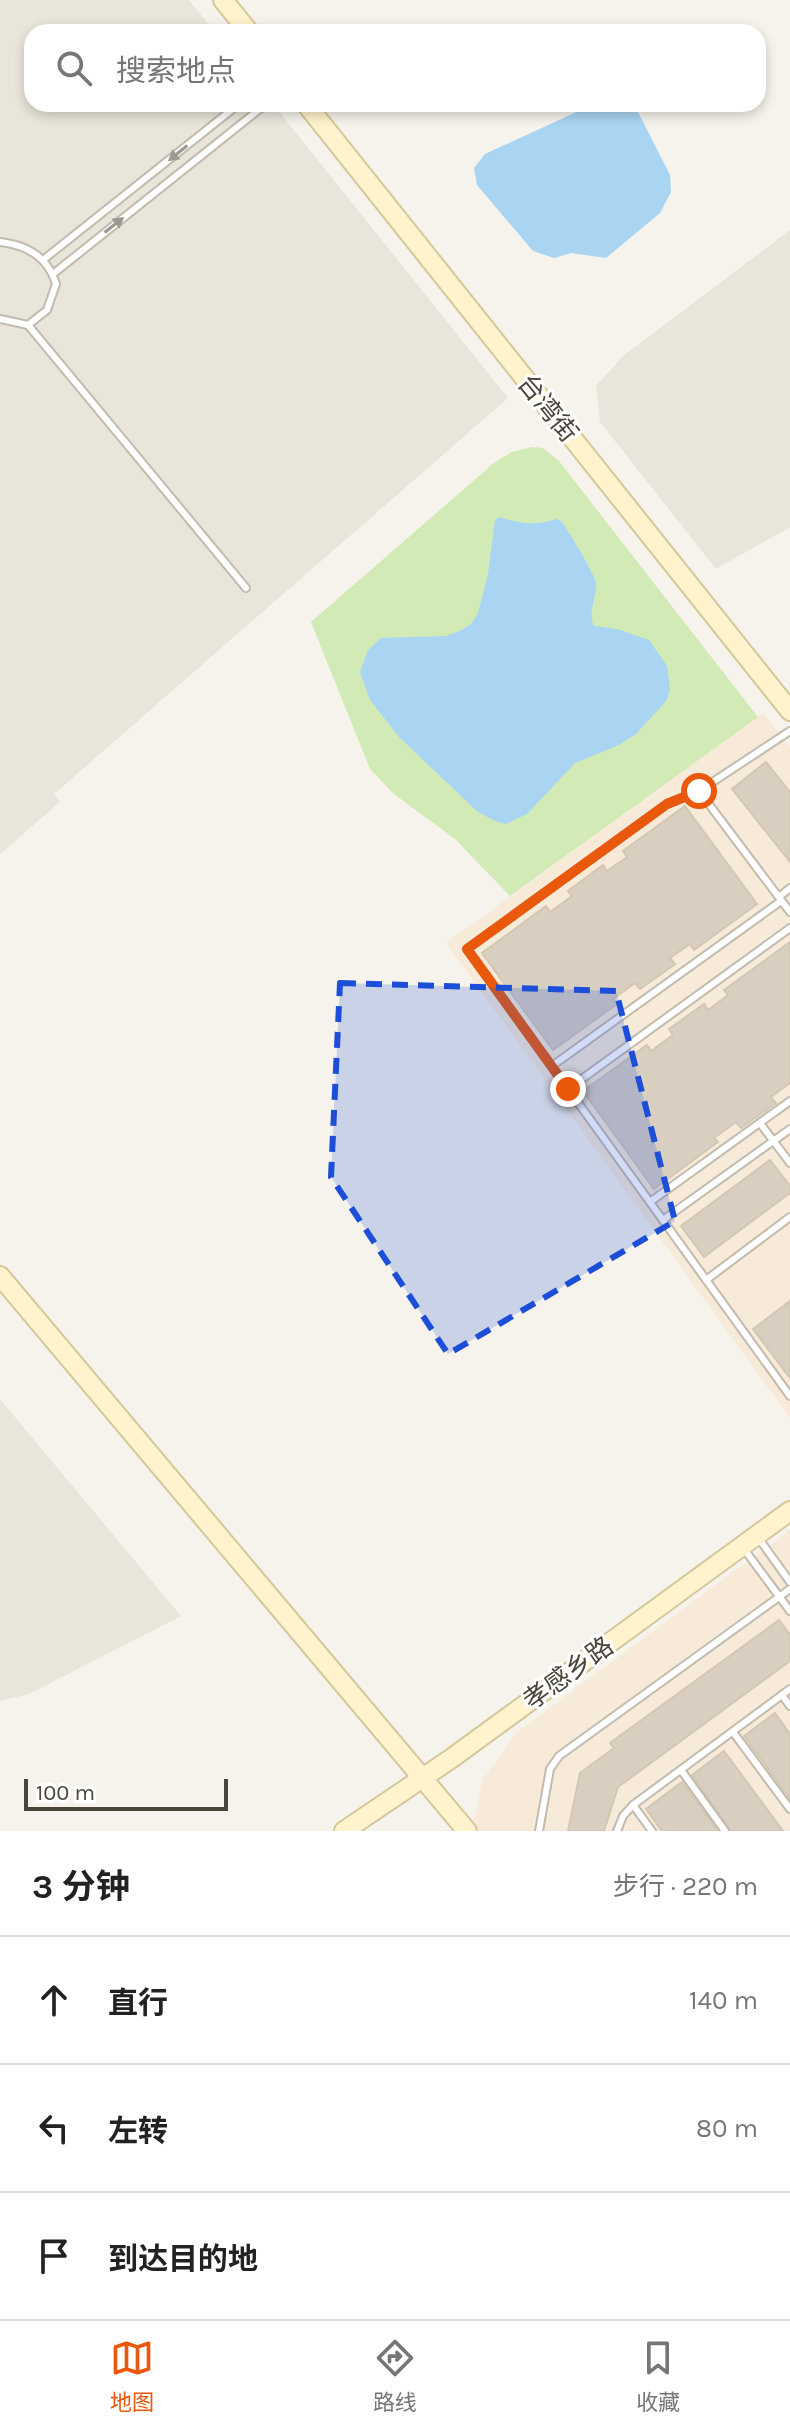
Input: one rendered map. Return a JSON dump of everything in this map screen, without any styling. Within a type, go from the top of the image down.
[{"type":"main road","points":[[223,0],[242,24]]},
{"type":"main road","name":"台湾街","points":[[312,112],[790,711]]},
{"type":"main road","points":[[0,1276],[467,1831]]},
{"type":"main road","name":"孝感乡路","points":[[344,1831],[423,1778],[790,1511]]},
{"type":"lane","points":[[43,260],[229,112]]},
{"type":"lane","points":[[53,274],[256,112]]},
{"type":"lane","points":[[0,242],[31,251],[43,260],[53,274],[56,284],[52,303],[42,317],[28,325]]},
{"type":"lane","points":[[0,319],[28,325],[246,588]]},
{"type":"lane","points":[[790,731],[699,791],[667,804],[467,949],[790,1396]]},
{"type":"lane","points":[[699,791],[790,912]]},
{"type":"lane","points":[[552,1066],[780,899],[790,888]]},
{"type":"lane","points":[[568,1089],[790,928]]},
{"type":"lane","points":[[650,1202],[790,1101]]},
{"type":"lane","points":[[760,1123],[790,1163]]},
{"type":"lane","points":[[663,1220],[790,1129]]},
{"type":"lane","points":[[706,1280],[790,1217]]},
{"type":"lane","points":[[749,1541],[790,1582]]},
{"type":"lane","points":[[749,1541],[790,1611]]},
{"type":"lane","points":[[539,1831],[550,1769],[559,1756],[790,1589]]},
{"type":"lane","points":[[617,1831],[623,1816],[633,1805],[790,1689]]},
{"type":"lane","points":[[782,1695],[790,1706]]},
{"type":"lane","points":[[733,1732],[790,1809]]},
{"type":"lane","points":[[681,1770],[725,1831]]},
{"type":"lane","points":[[633,1805],[652,1831]]},
{"type":"highlighted area","points":[[340,983],[616,991],[675,1221],[448,1354],[331,1177]]},
{"type":"shaded area","points":[[0,0],[189,0],[208,24],[24,24],[24,112],[279,112],[508,398],[54,794],[60,802],[0,854]]},
{"type":"shaded area","points":[[790,230],[790,527],[716,569],[600,422],[596,386],[623,356]]},
{"type":"shaded area","points":[[763,713],[790,747],[790,1418],[446,943]]},
{"type":"shaded area","points":[[0,1399],[181,1616],[29,1694],[0,1701]]},
{"type":"shaded area","points":[[790,1530],[790,1831],[478,1831],[473,1825],[483,1779],[517,1732]]},
{"type":"green space","points":[[543,448],[559,461],[758,717],[510,896],[455,839],[394,794],[370,769],[311,622],[495,462],[512,452]]},
{"type":"water","points":[[577,112],[638,112],[670,175],[671,192],[660,213],[606,258],[571,253],[554,258],[533,251],[477,185],[474,168],[485,154]]},
{"type":"water","points":[[500,517],[528,523],[561,521],[596,582],[592,616],[594,626],[617,629],[649,640],[667,666],[670,689],[667,700],[636,734],[619,745],[575,763],[527,814],[506,824],[478,812],[399,737],[370,700],[360,672],[368,650],[381,638],[446,636],[472,623],[478,613],[488,574],[495,520]]},
{"type":"building","points":[[766,762],[790,792],[790,862],[732,789]]},
{"type":"building","points":[[685,806],[757,904],[694,950],[690,944],[670,958],[675,964],[640,989],[635,983],[613,999],[617,1004],[553,1050],[482,953],[546,906],[550,912],[572,896],[568,891],[603,865],[607,871],[627,857],[623,851]]},
{"type":"building","points":[[790,942],[790,1083],[771,1097],[776,1103],[741,1128],[736,1122],[714,1138],[718,1142],[654,1189],[583,1091],[647,1045],[651,1051],[673,1035],[669,1029],[704,1004],[708,1010],[728,995],[724,990]]},
{"type":"building","points":[[770,1160],[790,1186],[790,1193],[704,1257],[681,1226]]},
{"type":"building","points":[[790,1301],[790,1378],[753,1329]]},
{"type":"building","points":[[779,1620],[790,1635],[790,1661],[618,1787],[604,1831],[568,1831],[580,1773],[614,1748],[610,1743]]},
{"type":"building","points":[[775,1713],[790,1734],[790,1799],[744,1736]]},
{"type":"building","points":[[724,1751],[783,1831],[731,1831],[692,1775]]},
{"type":"building","points":[[682,1782],[718,1831],[662,1831],[646,1809]]},
{"type":"route","points":[[568,1089],[467,949],[667,804],[699,791]]}]
